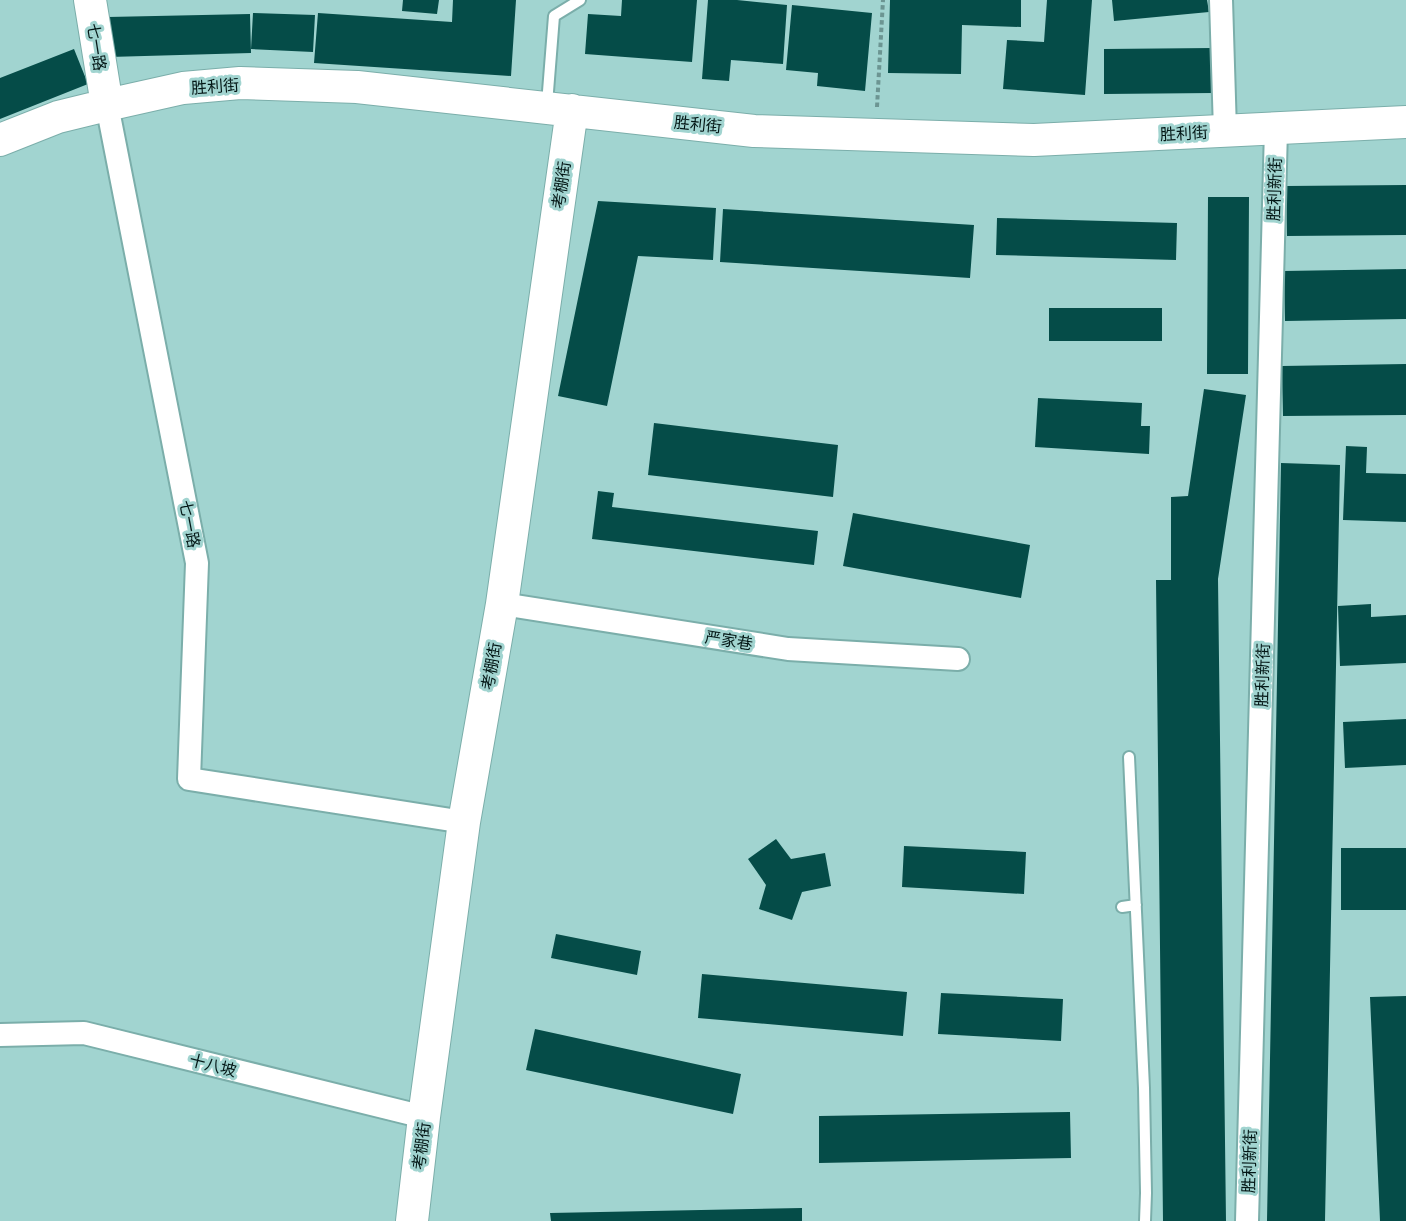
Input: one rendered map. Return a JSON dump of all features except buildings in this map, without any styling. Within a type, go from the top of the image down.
[{"type":"street","name":"七一路","points":[[90,0],[106,105],[197,563],[189,779],[464,822]]},
{"type":"street","points":[[1221,0],[1225,132]]},
{"type":"street","name":"胜利街","points":[[0,140],[58,117],[106,105],[183,88],[240,83],[357,87],[754,131],[1034,140],[1406,122]]},
{"type":"street","name":"考棚街","points":[[412,1221],[464,822],[502,604],[559,109]]},
{"type":"street","name":"胜利新街","points":[[1247,1221],[1276,129]]},
{"type":"street","name":"严家巷","points":[[502,604],[788,649],[958,659]]},
{"type":"street","name":"十八坡","points":[[0,1035],[84,1033],[424,1116]]},
{"type":"lane","points":[[559,109],[554,16],[580,0]]},
{"type":"lane","points":[[1129,757],[1144,1088],[1145,1221]]},
{"type":"lane","points":[[1122,907],[1136,905]]},
{"type":"path","points":[[875,135],[883,0]]}]
